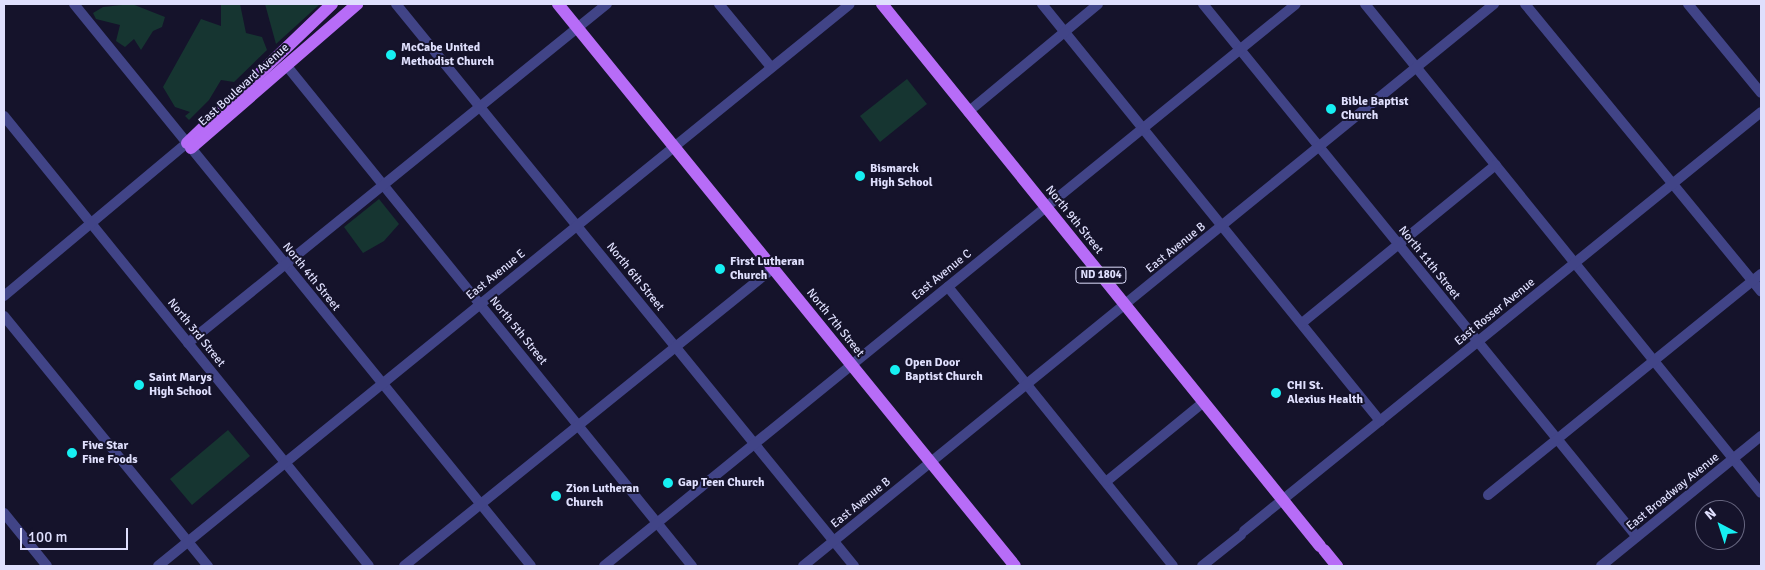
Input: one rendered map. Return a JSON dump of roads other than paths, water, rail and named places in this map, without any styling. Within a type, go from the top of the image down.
[{"type":"main road","name":"East Boulevard Avenue","points":[[189,146],[332,4]]},
{"type":"main road","name":"East Boulevard Avenue","points":[[189,146],[358,4]]},
{"type":"main road","name":"North 7th Street","points":[[558,4],[1014,566]]},
{"type":"main road","name":"North 9th Street","points":[[882,4],[1337,566]]},
{"type":"street","name":"North 4th Street","points":[[74,4],[531,566]]},
{"type":"street","name":"North 6th Street","points":[[396,4],[854,566]]},
{"type":"street","points":[[188,343],[607,4]]},
{"type":"street","points":[[719,4],[771,67]]},
{"type":"street","name":"East Avenue E","points":[[158,566],[850,4]]},
{"type":"street","points":[[1042,4],[1380,421]]},
{"type":"street","points":[[968,112],[1098,4]]},
{"type":"street","name":"North 11th Street","points":[[1203,4],[1637,537]]},
{"type":"street","name":"East Avenue C","points":[[604,566],[1296,4]]},
{"type":"street","points":[[1365,4],[1761,493]]},
{"type":"street","name":"East Avenue B","points":[[803,566],[1494,4]]},
{"type":"street","points":[[1525,4],[1761,291]]},
{"type":"street","points":[[1688,4],[1761,94]]},
{"type":"street","name":"North 5th Street","points":[[286,65],[692,566]]},
{"type":"street","name":"East Rosser Avenue","points":[[1202,566],[1761,112]]},
{"type":"street","name":"North 3rd Street","points":[[4,116],[369,566]]},
{"type":"street","name":"East Boulevard Avenue","points":[[4,296],[189,146]]},
{"type":"street","points":[[1302,323],[1496,166]]},
{"type":"street","points":[[404,566],[774,268]]},
{"type":"street","points":[[1488,495],[1761,274]]},
{"type":"street","points":[[948,287],[1107,481],[1173,566]]},
{"type":"street","points":[[4,316],[208,566]]},
{"type":"street","points":[[1107,481],[1204,402]]},
{"type":"street","name":"East Broadway Avenue","points":[[1601,566],[1761,436]]},
{"type":"street","points":[[4,513],[47,566]]},
{"type":"place","name":"McCabe United Methodist Church","points":[[391,55]]},
{"type":"place","name":"Bible Baptist Church","points":[[1331,109]]},
{"type":"place","name":"Bismarck High School","points":[[860,176]]},
{"type":"place","name":"First Lutheran Church","points":[[720,269]]},
{"type":"place","name":"Open Door Baptist Church","points":[[895,370]]},
{"type":"place","name":"Saint Marys High School","points":[[139,385]]},
{"type":"place","name":"CHI St. Alexius Health","points":[[1276,393]]},
{"type":"place","name":"Five Star Fine Foods","points":[[72,453]]},
{"type":"place","name":"Gap Teen Church","points":[[668,483]]},
{"type":"place","name":"Zion Lutheran Church","points":[[556,496]]}]
